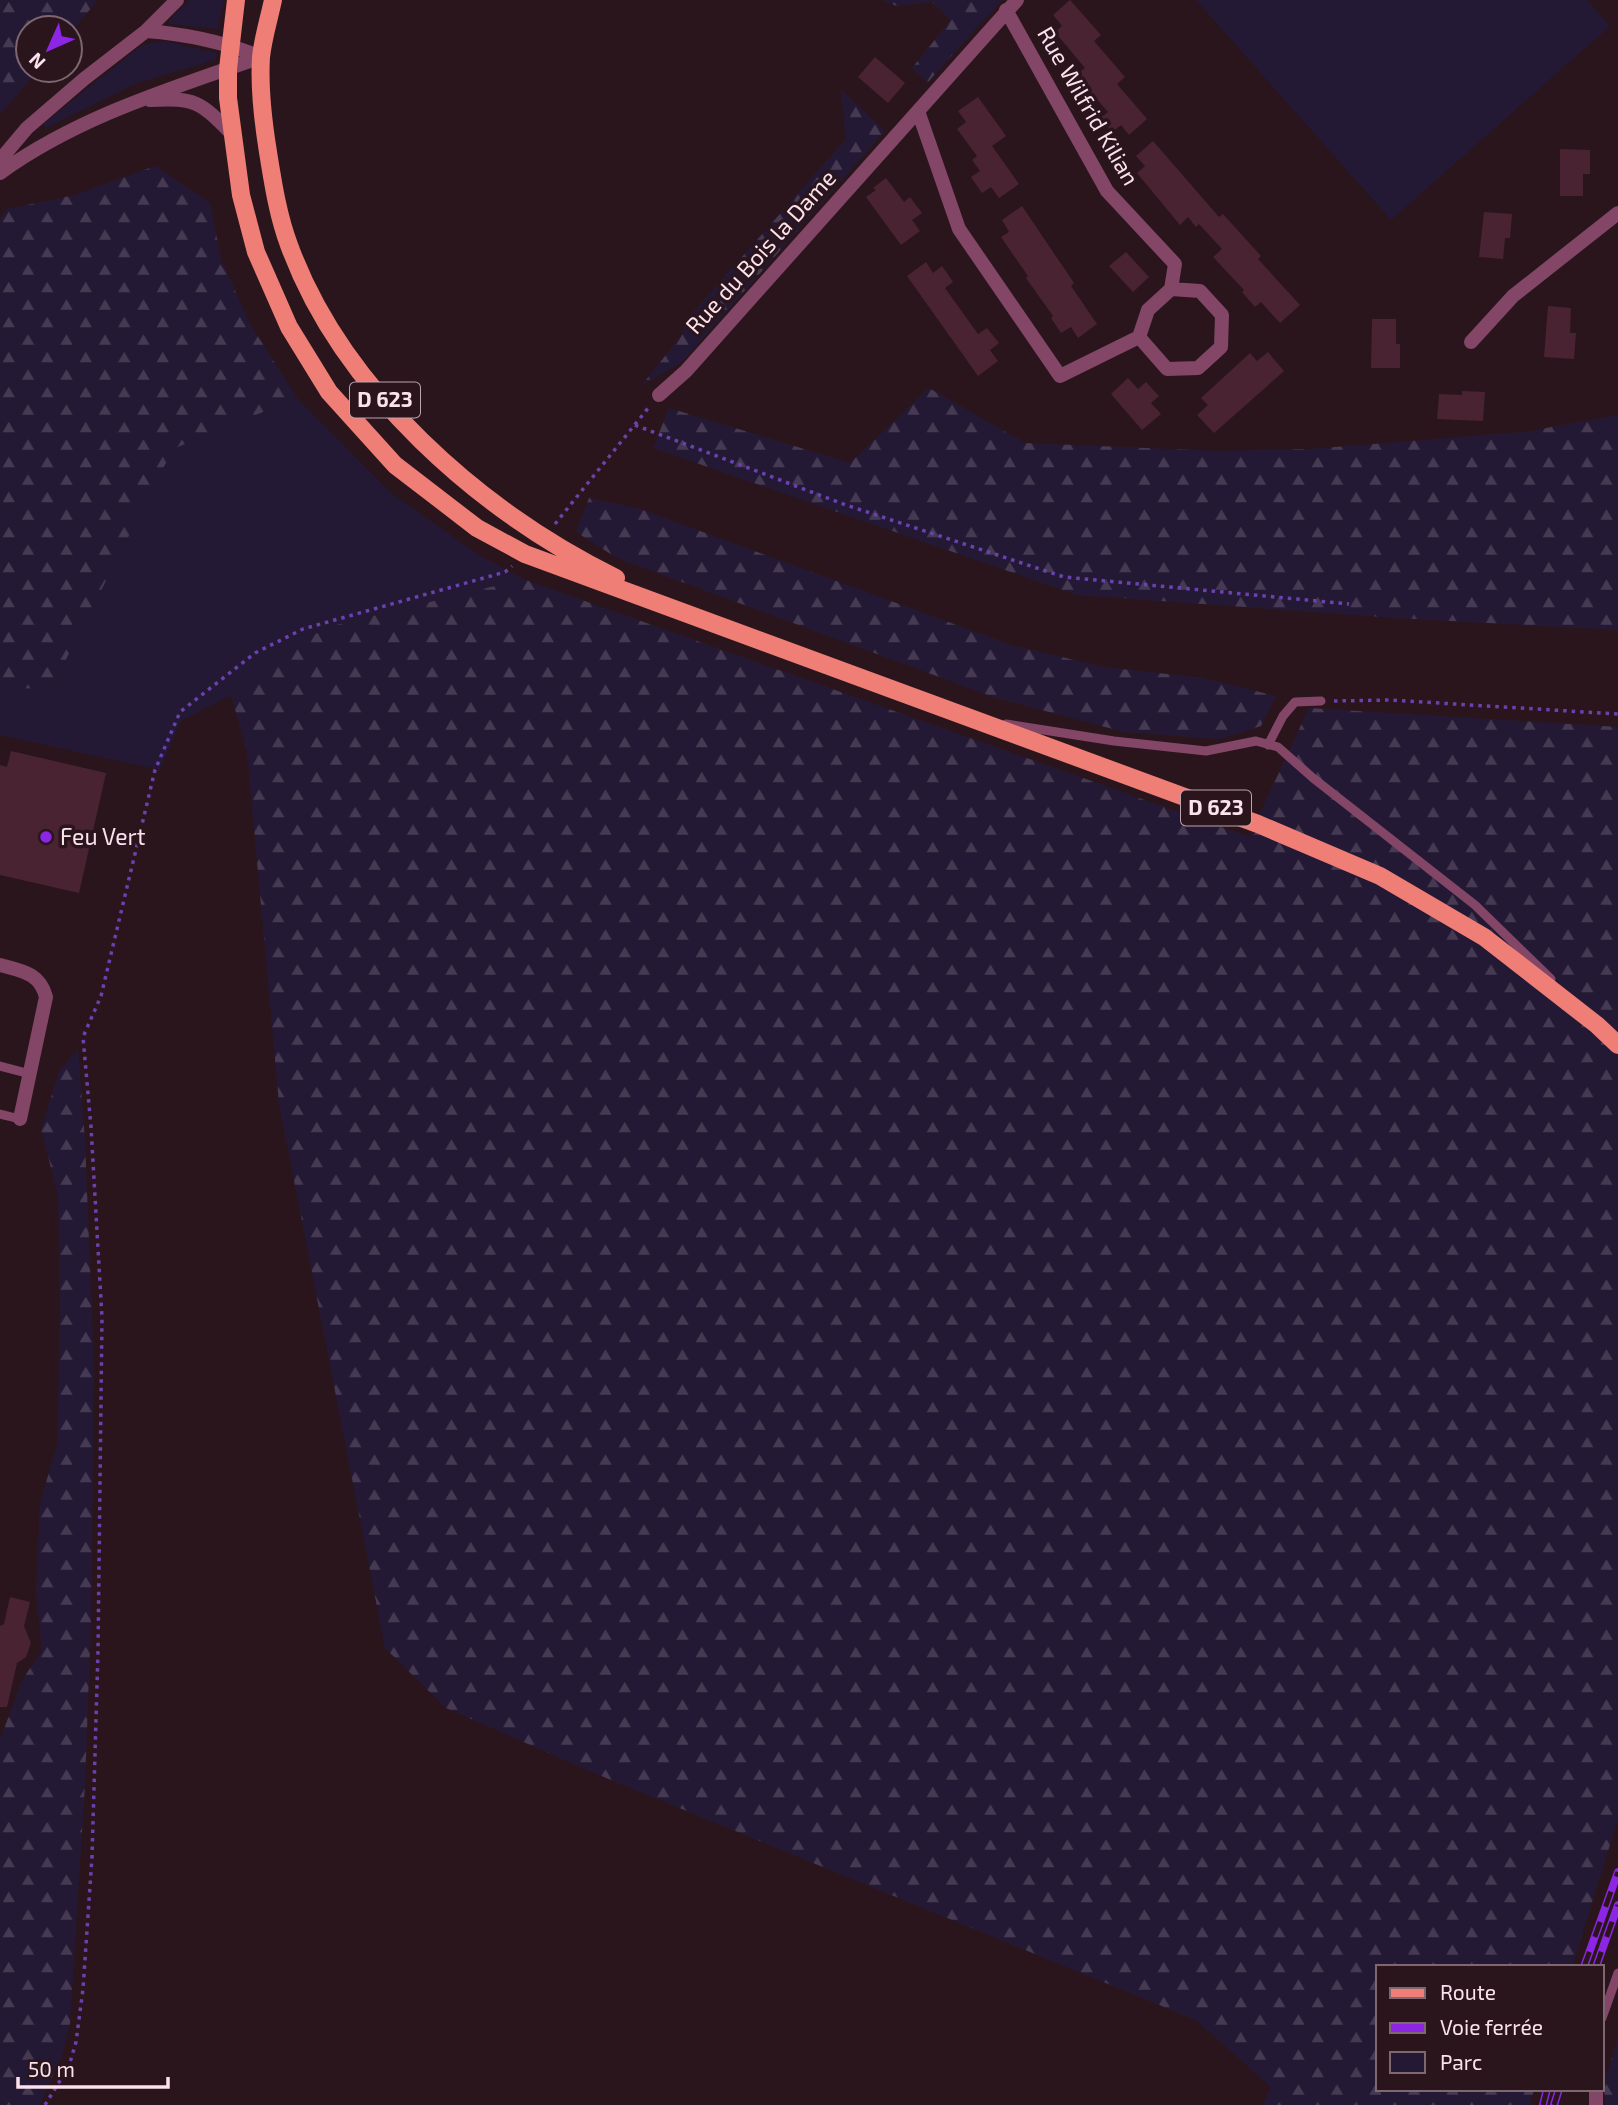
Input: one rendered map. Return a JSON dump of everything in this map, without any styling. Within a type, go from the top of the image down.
[{"type":"main road","points":[[228,69],[236,0]]},
{"type":"main road","points":[[261,57],[273,0]]},
{"type":"main road","name":"D 623","points":[[261,57],[261,107],[273,184],[288,244],[318,310],[359,369],[418,439],[493,504],[605,573],[688,614]]},
{"type":"main road","name":"D 623","points":[[228,69],[231,133],[241,195],[256,251],[289,327],[329,392],[395,466],[477,527],[525,554],[1258,824],[1380,876],[1484,937],[1597,1025],[1618,1045]]},
{"type":"street","points":[[0,160],[27,128],[83,79],[146,32],[177,0]]},
{"type":"street","name":"Rue du Bois la Dame","points":[[659,395],[686,370],[1017,0]]},
{"type":"street","name":"Rue Wilfrid Kilian","points":[[1006,10],[1107,191],[1175,264],[1171,289]]},
{"type":"street","points":[[146,32],[170,33],[230,44],[261,57]]},
{"type":"street","points":[[0,173],[33,149],[135,101],[261,57]]},
{"type":"street","points":[[135,101],[183,99],[199,103],[231,133]]},
{"type":"street","points":[[918,111],[959,229],[1060,376],[1139,337],[1148,310],[1171,289],[1200,291],[1222,315],[1221,347],[1198,368],[1167,369],[1139,337]]},
{"type":"street","points":[[1471,342],[1513,296],[1618,213]]},
{"type":"street","points":[[0,965],[36,977],[46,997],[20,1119]]},
{"type":"lane","points":[[1268,745],[1283,716],[1296,702],[1321,701]]},
{"type":"lane","points":[[981,720],[1114,741],[1206,751],[1256,741],[1278,747],[1312,778],[1475,905],[1597,1025]]},
{"type":"lane","points":[[0,1066],[30,1074]]},
{"type":"lane","points":[[0,1114],[20,1119]]},
{"type":"lane","points":[[1604,2012],[1618,1973]]},
{"type":"path","points":[[544,537],[659,395]]},
{"type":"path","points":[[635,425],[846,505],[1064,577],[1349,604]]},
{"type":"path","points":[[45,2105],[69,2066],[76,2042],[83,1989],[92,1857],[98,1651],[102,1318],[83,1037],[101,996],[155,770],[180,712],[255,653],[303,629],[505,572],[525,554]]},
{"type":"path","points":[[1321,701],[1389,700],[1618,714]]},
{"type":"green space","points":[[0,0],[98,0],[84,16],[84,14],[14,14],[14,84],[26,84],[0,114]]},
{"type":"green space","points":[[190,0],[224,0],[218,29],[170,24],[169,21]]},
{"type":"green space","points":[[883,0],[1002,0],[928,82],[912,68],[951,20],[932,2],[896,6]]},
{"type":"green space","points":[[1196,0],[1587,0],[1610,26],[1391,220]]},
{"type":"green space","points":[[164,41],[216,53],[217,57],[215,60],[137,83],[46,128],[43,124],[142,45]]},
{"type":"green space","points":[[841,90],[885,131],[682,362],[642,385],[681,336],[688,318],[846,139]]},
{"type":"green space","points":[[155,166],[210,203],[221,259],[250,324],[297,398],[173,449],[52,687],[0,690],[0,219],[7,209],[75,195]]},
{"type":"green space","points":[[929,388],[1025,443],[1218,451],[1310,449],[1524,432],[1618,415],[1618,630],[1396,618],[1077,595],[653,448],[669,408],[850,463]]},
{"type":"green space","points":[[297,398],[391,493],[476,553],[523,579],[332,626],[275,653],[231,695],[181,721],[160,770],[0,735],[0,690],[52,687],[173,449]]},
{"type":"green space","points":[[589,498],[640,509],[1011,645],[1104,667],[1203,678],[1276,696],[1261,726],[1221,739],[1124,732],[996,698],[617,558],[576,532]]},
{"type":"green space","points":[[523,579],[1249,837],[1309,708],[1618,727],[1618,1819],[1573,1965],[1376,1965],[1376,2091],[1534,2091],[1530,2105],[1263,2105],[1271,2087],[1196,2020],[599,1775],[446,1708],[385,1648],[279,1103],[247,752],[231,695],[275,653],[332,626]]},
{"type":"green space","points":[[78,1048],[85,1141],[94,1367],[91,1621],[85,1784],[70,2023],[63,2053],[40,2105],[0,2105],[0,1740],[22,1680],[42,1651],[36,1591],[40,1503],[57,1445],[60,1305],[58,1195],[41,1130],[59,1072]]},
{"type":"green space","points":[[1618,2039],[1618,2105],[1605,2105],[1604,2083]]},
{"type":"building","points":[[1070,0],[1101,35],[1094,41],[1125,77],[1117,84],[1147,119],[1129,135],[1121,125],[1112,132],[1100,118],[1108,112],[1076,75],[1085,68],[1055,32],[1062,26],[1053,15]]},
{"type":"building","points":[[875,57],[905,83],[888,103],[858,77]]},
{"type":"building","points":[[978,97],[1006,136],[992,146],[1019,184],[999,198],[991,187],[982,193],[971,177],[980,171],[972,160],[977,156],[957,129],[966,122],[958,111]]},
{"type":"building","points":[[1153,141],[1219,217],[1223,214],[1261,256],[1258,259],[1300,305],[1280,323],[1261,302],[1255,307],[1242,292],[1244,290],[1213,257],[1222,249],[1199,224],[1196,227],[1188,217],[1180,225],[1137,173],[1145,166],[1136,156]]},
{"type":"building","points":[[1560,149],[1590,150],[1590,174],[1583,174],[1583,196],[1560,196]]},
{"type":"building","points":[[886,178],[904,202],[910,197],[922,213],[912,220],[920,231],[901,245],[866,197]]},
{"type":"building","points":[[1022,206],[1074,283],[1071,286],[1097,324],[1078,338],[1071,327],[1061,333],[1051,318],[1053,316],[1026,278],[1028,276],[1001,237],[1009,232],[1002,220]]},
{"type":"building","points":[[1484,212],[1512,214],[1510,238],[1505,238],[1503,259],[1479,257]]},
{"type":"building","points":[[1126,252],[1149,277],[1133,292],[1109,266]]},
{"type":"building","points":[[926,262],[933,273],[942,266],[953,282],[945,288],[978,334],[987,328],[999,343],[990,350],[998,361],[978,376],[907,276]]},
{"type":"building","points":[[1548,306],[1571,308],[1570,333],[1576,333],[1574,359],[1544,357]]},
{"type":"building","points":[[1372,319],[1396,319],[1400,368],[1371,368]]},
{"type":"building","points":[[1268,352],[1284,371],[1214,433],[1197,415],[1208,405],[1201,398],[1250,353],[1257,361]]},
{"type":"building","points":[[1128,378],[1138,389],[1146,382],[1159,396],[1151,403],[1161,414],[1142,430],[1111,394]]},
{"type":"building","points":[[1462,391],[1485,392],[1483,421],[1437,419],[1439,394],[1462,395]]},
{"type":"building","name":"Feu Vert","points":[[11,751],[106,773],[79,893],[0,875],[0,765],[7,767]]},
{"type":"building","points":[[10,1597],[30,1602],[24,1626],[31,1643],[26,1657],[17,1663],[7,1707],[0,1707],[0,1626],[4,1624]]},
{"type":"railway","points":[[1585,1965],[1618,1872]]},
{"type":"railway","points":[[1597,1965],[1618,1905]]},
{"type":"railway","points":[[1543,2105],[1546,2091]]},
{"type":"railway","points":[[1554,2105],[1558,2091]]},
{"type":"place","name":"Feu Vert","points":[[46,837]]}]
